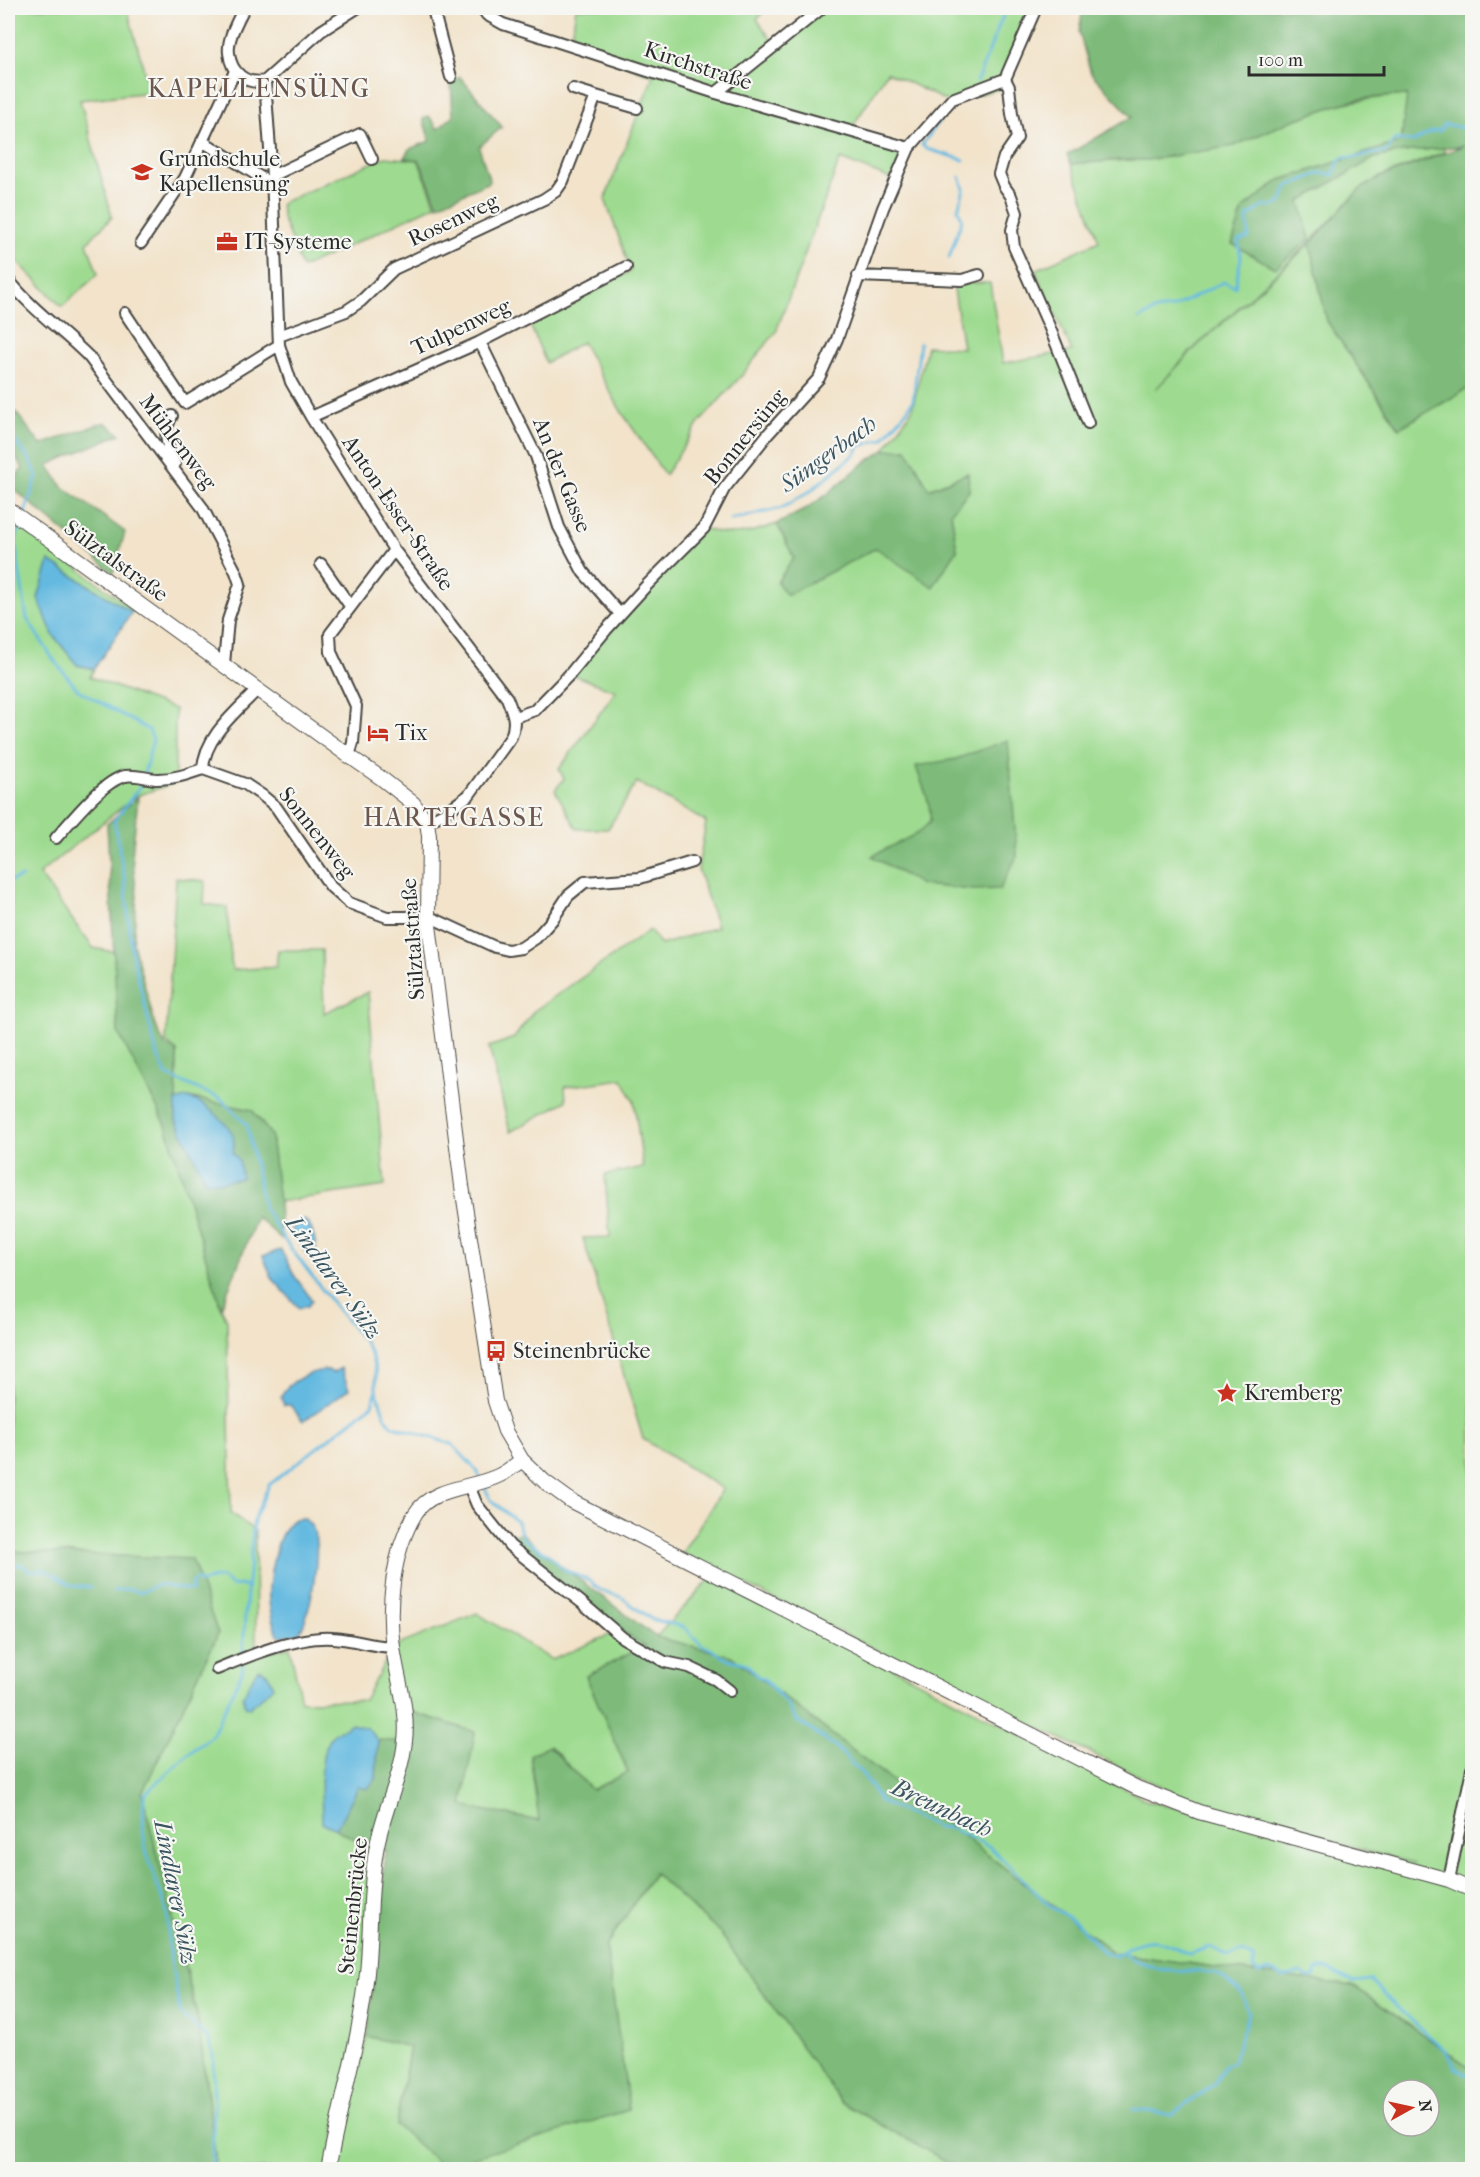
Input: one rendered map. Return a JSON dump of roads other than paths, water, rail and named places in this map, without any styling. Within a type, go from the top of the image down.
[{"type":"main road","name":"Sülztalstraße","points":[[11,511],[381,778],[413,803],[427,822],[429,836],[428,916],[462,1186],[491,1381],[495,1401],[506,1431],[522,1460]]},
{"type":"main road","name":"Steinenbrücke","points":[[328,2169],[366,1984],[376,1850],[402,1767],[406,1738],[390,1616],[393,1585],[408,1529],[421,1505],[428,1500],[499,1476],[522,1460]]},
{"type":"main road","points":[[522,1460],[545,1482],[571,1501],[1147,1792],[1199,1812],[1449,1880],[1473,1890]]},
{"type":"street","points":[[244,8],[232,34],[228,52],[235,72],[242,79],[255,83],[265,81],[321,32],[357,8]]},
{"type":"street","points":[[436,8],[434,13],[452,77]]},
{"type":"street","name":"Kirchstraße","points":[[482,8],[487,15],[503,24],[716,93],[909,148]]},
{"type":"street","points":[[716,93],[822,8]]},
{"type":"street","points":[[1036,8],[1005,79],[1009,87],[1017,138],[1004,157],[999,174],[1017,213],[1012,230],[1014,247],[1088,423]]},
{"type":"street","points":[[141,243],[185,178],[235,72]]},
{"type":"street","name":"Bonnersüng","points":[[515,717],[535,710],[570,674],[620,614],[704,528],[724,489],[768,434],[819,378],[837,339],[883,208],[909,148],[952,99],[1005,79]]},
{"type":"street","name":"Anton-Esser-Straße","points":[[265,81],[279,341],[291,382],[394,550],[507,698],[515,717]]},
{"type":"street","points":[[573,88],[637,108]]},
{"type":"street","name":"Rosenweg","points":[[125,312],[185,403],[279,341],[346,311],[361,301],[394,269],[544,199],[556,191],[563,181],[596,96]]},
{"type":"street","points":[[202,141],[272,180],[360,134],[372,159]]},
{"type":"street","name":"Tulpenweg","points":[[311,417],[478,343],[626,267]]},
{"type":"street","points":[[858,276],[962,280],[979,274]]},
{"type":"street","name":"Mühlenweg","points":[[8,279],[33,307],[89,357],[202,507],[240,584],[228,620],[224,664]]},
{"type":"street","name":"An der Gasse","points":[[478,343],[483,348],[536,456],[559,527],[573,554],[583,572],[620,614]]},
{"type":"street","points":[[172,416],[167,425],[166,437],[176,472]]},
{"type":"street","points":[[349,756],[353,743],[356,706],[331,652],[330,634],[394,550]]},
{"type":"street","points":[[321,564],[350,606]]},
{"type":"street","points":[[56,838],[90,800],[116,779],[137,776],[155,780],[170,779],[203,769],[203,759],[214,737],[258,689]]},
{"type":"street","points":[[427,822],[446,812],[469,795],[511,737],[515,717]]},
{"type":"street","name":"Sonnenweg","points":[[203,769],[244,784],[264,796],[276,807],[330,887],[349,903],[387,917],[428,916]]},
{"type":"street","points":[[428,916],[495,947],[508,950],[521,948],[536,938],[552,920],[568,896],[585,882],[640,878],[692,862]]},
{"type":"street","points":[[478,1483],[477,1505],[510,1546],[582,1602],[623,1638],[665,1662],[689,1667],[716,1680],[730,1691]]},
{"type":"street","points":[[217,1669],[232,1662],[317,1638],[334,1638],[393,1647]]},
{"type":"street","points":[[1449,1880],[1473,1769]]},
{"type":"water","points":[[49,561],[132,612],[94,669],[77,665],[53,635],[38,598]]},
{"type":"water","points":[[186,1098],[205,1106],[229,1128],[234,1138],[233,1153],[239,1160],[242,1178],[221,1182],[206,1181],[176,1120],[176,1101]]},
{"type":"water","points":[[305,1220],[315,1242],[316,1253],[312,1258],[308,1256],[291,1228]]},
{"type":"water","points":[[281,1250],[294,1275],[312,1300],[308,1306],[299,1308],[272,1278],[263,1256]]},
{"type":"water","points":[[341,1368],[349,1389],[303,1421],[290,1405],[284,1405],[281,1397],[288,1386],[294,1382],[316,1372],[329,1370],[332,1373]]},
{"type":"water","points":[[304,1518],[312,1528],[316,1551],[314,1582],[308,1612],[299,1633],[279,1637],[272,1620],[269,1601],[274,1557],[282,1533],[288,1525],[295,1519]]},
{"type":"water","points":[[260,1669],[268,1674],[273,1687],[250,1707],[245,1706],[243,1696],[257,1670]]},
{"type":"water","points":[[351,1724],[367,1728],[378,1740],[376,1779],[367,1789],[358,1787],[336,1829],[322,1823],[323,1758],[330,1738]]},
{"type":"waterway","name":"Süngerbach","points":[[977,81],[1006,8]]},
{"type":"waterway","name":"Süngerbach","points":[[940,120],[922,145],[927,149],[964,160]]},
{"type":"waterway","points":[[1139,319],[1156,310],[1172,308],[1224,282],[1235,287],[1241,258],[1238,241],[1249,237],[1247,217],[1264,206],[1281,203],[1287,187],[1320,173],[1333,175],[1343,157],[1386,152],[1395,139],[1413,142],[1433,131],[1440,131],[1444,124],[1472,130]]},
{"type":"waterway","name":"Süngerbach","points":[[949,258],[962,219],[958,209],[964,189],[960,177]]},
{"type":"waterway","name":"Süngerbach","points":[[730,520],[782,508],[809,492],[856,453],[859,446],[883,439],[913,400],[920,343]]},
{"type":"waterway","name":"Lindlarer Sülz","points":[[8,432],[30,460],[37,476],[24,516]]},
{"type":"waterway","name":"Lindlarer Sülz","points":[[21,525],[16,538],[16,550],[27,619],[53,659],[78,690],[149,730],[153,740],[144,774]]},
{"type":"waterway","name":"Lindlarer Sülz","points":[[142,781],[140,787],[114,821],[125,881],[132,953],[156,1051],[166,1075],[221,1099],[247,1125],[264,1208],[286,1242],[364,1341],[371,1354],[376,1372],[376,1392],[372,1405],[269,1485],[254,1519],[243,1654]]},
{"type":"waterway","points":[[8,882],[22,877]]},
{"type":"waterway","name":"Breunbach","points":[[377,1392],[385,1417],[393,1426],[452,1444],[480,1477]]},
{"type":"waterway","name":"Breunbach","points":[[484,1486],[491,1500],[517,1522],[523,1538],[550,1556],[563,1569],[590,1581],[600,1590],[621,1597],[651,1619],[684,1627],[702,1645],[724,1658],[747,1664],[786,1703],[796,1720],[835,1746],[864,1776],[881,1802],[938,1827],[950,1828],[990,1847],[1050,1906],[1076,1922],[1103,1952],[1117,1956],[1136,1944],[1153,1941],[1189,1954],[1210,1947],[1229,1956],[1241,1952],[1254,1958],[1253,1968],[1259,1973],[1269,1971],[1283,1977],[1300,1973],[1309,1978],[1315,1977],[1319,1969],[1327,1969],[1354,1982],[1371,1980],[1393,2004],[1445,2050],[1456,2068],[1465,2074],[1472,2075]]},
{"type":"waterway","points":[[8,1566],[20,1564],[30,1571],[46,1570],[72,1586],[91,1587]]},
{"type":"waterway","points":[[113,1591],[129,1589],[141,1592],[158,1585],[192,1590],[192,1583],[197,1579],[201,1583],[214,1578],[222,1578],[232,1586],[247,1587]]},
{"type":"waterway","name":"Lindlarer Sülz","points":[[212,2170],[213,2053],[207,2037],[180,2013],[169,1949],[167,1912],[146,1851],[143,1830],[144,1795],[188,1754],[212,1736],[242,1672],[243,1661]]},
{"type":"waterway","points":[[1121,1952],[1158,1969],[1215,1973],[1240,1991],[1249,2013],[1232,2063],[1226,2064],[1214,2084],[1172,2115],[1133,2109]]},
{"type":"place","name":"Grundschule Kapellensüng","points":[[142,172]]},
{"type":"place","name":"IT-Systeme","points":[[227,242]]},
{"type":"place","name":"Tix","points":[[378,733]]},
{"type":"place","name":"Steinenbrücke","points":[[496,1351]]},
{"type":"place","name":"Kremberg","points":[[1227,1393]]},
{"type":"district","name":"KAPELLENSÜNG","points":[[259,88]]},
{"type":"district","name":"HARTEGASSE","points":[[454,817]]}]
